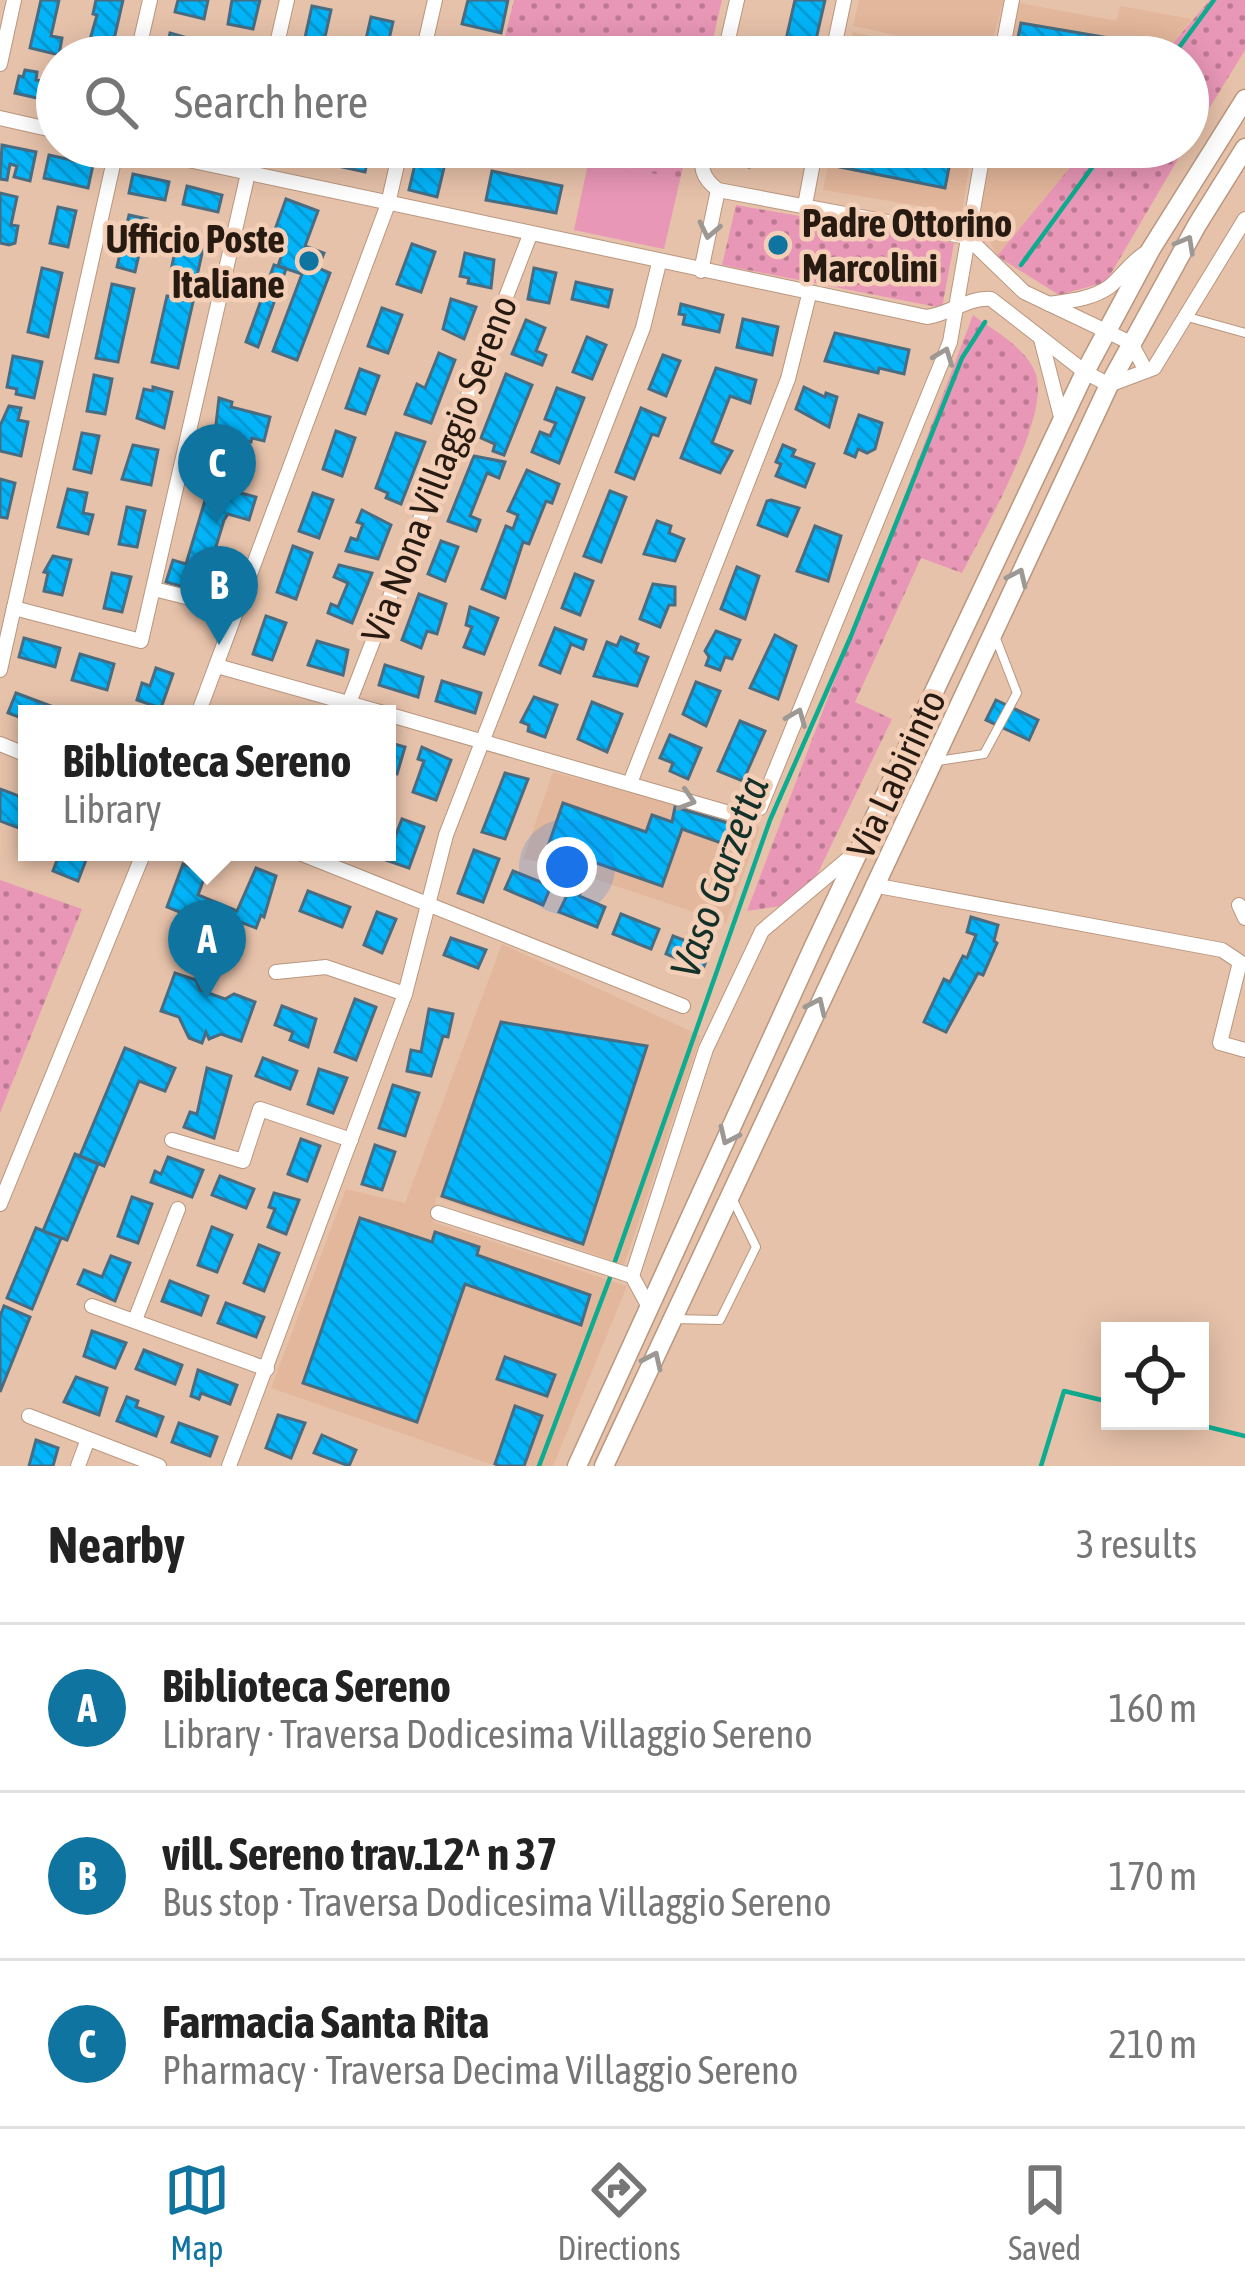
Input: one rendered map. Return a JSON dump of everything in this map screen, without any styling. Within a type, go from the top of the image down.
[{"type":"street","points":[[0,64],[14,0]]},
{"type":"street","points":[[142,36],[150,0]]},
{"type":"street","points":[[279,36],[287,0]]},
{"type":"street","points":[[427,36],[435,0]]},
{"type":"street","points":[[728,36],[736,0]]},
{"type":"street","points":[[836,36],[844,0]]},
{"type":"street","points":[[1005,36],[1012,0]]},
{"type":"street","name":"Via Labirinto","points":[[1209,156],[1245,98]]},
{"type":"street","points":[[0,118],[36,126]]},
{"type":"street","name":"Via Labirinto","points":[[604,1466],[1109,385],[1245,148]]},
{"type":"street","points":[[0,670],[112,168]]},
{"type":"street","points":[[225,168],[926,317],[943,315],[977,298],[991,299],[1085,372],[1109,385],[1154,368],[1245,219]]},
{"type":"street","points":[[14,608],[141,641],[249,168]]},
{"type":"street","points":[[202,705],[388,204],[396,168]]},
{"type":"street","points":[[701,168],[705,180],[718,190],[967,237],[1024,292],[1131,343],[1146,371]]},
{"type":"street","points":[[805,205],[812,168]]},
{"type":"street","points":[[396,717],[743,817],[760,808],[950,343],[980,168]]},
{"type":"street","name":"Via Labirinto","points":[[577,1466],[1085,372],[1151,249],[1201,168]]},
{"type":"street","points":[[701,271],[718,190]]},
{"type":"street","name":"Via Nona Villaggio Sereno","points":[[349,703],[530,235]]},
{"type":"street","points":[[1049,304],[1095,294],[1112,285],[1127,264],[1151,249]]},
{"type":"street","points":[[229,1466],[405,994],[446,835],[643,328],[659,263]]},
{"type":"street","points":[[630,783],[788,379],[809,295]]},
{"type":"street","points":[[1041,339],[1062,421]]},
{"type":"street","points":[[154,590],[238,610]]},
{"type":"street","points":[[217,666],[356,705]]},
{"type":"street","points":[[620,1272],[706,1049],[762,931],[860,848]]},
{"type":"street","points":[[0,1204],[140,861]]},
{"type":"street","points":[[320,861],[683,1006]]},
{"type":"street","points":[[873,885],[1243,957],[1220,1043],[1245,1050]]},
{"type":"street","points":[[276,972],[326,967],[405,994]]},
{"type":"street","points":[[172,1140],[243,1161],[260,1109],[351,1139]]},
{"type":"street","points":[[135,1320],[178,1209]]},
{"type":"street","points":[[438,1213],[620,1272],[649,1307]]},
{"type":"street","points":[[92,1306],[266,1369]]},
{"type":"street","points":[[29,1416],[159,1466]]},
{"type":"street","points":[[78,1466],[88,1439]]},
{"type":"lane","points":[[1184,316],[1245,333]]},
{"type":"lane","points":[[931,762],[984,754],[1017,693],[993,630]]},
{"type":"lane","points":[[672,1319],[720,1320],[756,1246],[730,1193]]},
{"type":"shaded area","points":[[514,0],[722,0],[714,36],[505,36]]},
{"type":"shaded area","points":[[859,0],[1004,0],[994,36],[900,36],[853,26]]},
{"type":"shaded area","points":[[1210,0],[1245,0],[1245,50],[1209,109],[1209,36],[1179,36]]},
{"type":"shaded area","points":[[1019,3],[1117,21],[1120,6],[1192,19],[1178,36],[1013,36]]},
{"type":"shaded area","points":[[587,168],[628,168],[680,180],[664,249],[574,230]]},
{"type":"shaded area","points":[[628,168],[683,168],[680,180]]},
{"type":"shaded area","points":[[827,168],[969,168],[962,213],[823,190]]},
{"type":"shaded area","points":[[988,168],[1070,168],[997,256],[979,220]]},
{"type":"shaded area","points":[[1070,168],[1173,168],[1106,282],[1059,295],[997,256]]},
{"type":"shaded area","points":[[736,205],[954,243],[942,308],[722,265]]},
{"type":"shaded area","points":[[973,315],[1017,347],[1035,372],[1038,391],[1025,443],[962,573],[921,558],[855,702],[892,719],[813,883],[788,905],[747,911]]},
{"type":"shaded area","points":[[553,772],[760,827],[726,923],[523,859]]},
{"type":"shaded area","points":[[0,880],[82,909],[0,1113]]},
{"type":"shaded area","points":[[502,944],[701,1036],[624,1265],[436,1197],[433,1222],[627,1286],[553,1466],[496,1466],[271,1388],[346,1189],[405,1203]]},
{"type":"building","points":[[41,0],[59,0],[51,36],[36,36],[36,49],[30,48]]},
{"type":"building","points":[[96,0],[123,0],[115,36],[91,36],[97,15],[93,14]]},
{"type":"building","points":[[178,0],[208,0],[204,19],[175,12]]},
{"type":"building","points":[[232,0],[260,0],[253,29],[228,24]]},
{"type":"building","points":[[468,0],[508,0],[501,33],[462,24]]},
{"type":"building","points":[[795,0],[825,0],[817,36],[787,36]]},
{"type":"building","points":[[312,6],[331,10],[325,36],[305,36]]},
{"type":"building","points":[[371,17],[393,22],[390,36],[367,36]]},
{"type":"building","points":[[1021,23],[1097,36],[1018,36]]},
{"type":"building","points":[[25,70],[36,72],[36,98],[15,93],[19,76]]},
{"type":"building","points":[[2,145],[36,152],[30,181],[14,177],[17,166],[10,164],[7,180],[0,179]]},
{"type":"building","points":[[46,168],[92,168],[88,188],[44,178]]},
{"type":"building","points":[[414,168],[444,168],[437,197],[409,190]]},
{"type":"building","points":[[845,168],[949,168],[945,188]]},
{"type":"building","points":[[492,171],[562,186],[556,213],[486,200]]},
{"type":"building","points":[[133,174],[169,182],[165,200],[129,193]]},
{"type":"building","points":[[187,186],[222,195],[218,212],[183,204]]},
{"type":"building","points":[[0,193],[17,197],[11,225],[18,226],[15,243],[9,245],[0,243]]},
{"type":"building","points":[[286,199],[318,211],[305,246],[324,253],[318,268],[330,273],[297,360],[273,351],[302,274],[278,266],[282,254],[268,249]]},
{"type":"building","points":[[58,207],[76,211],[68,247],[50,243]]},
{"type":"building","points":[[129,215],[147,219],[135,272],[117,267]]},
{"type":"building","points":[[178,238],[205,240],[197,276],[171,270]]},
{"type":"building","points":[[412,244],[435,252],[421,292],[397,284]]},
{"type":"building","points":[[465,253],[494,260],[491,288],[468,283],[469,278],[460,276]]},
{"type":"building","points":[[274,265],[286,269],[258,347],[246,342]]},
{"type":"building","points":[[42,268],[62,273],[48,337],[28,332]]},
{"type":"building","points":[[534,268],[556,273],[549,303],[528,299]]},
{"type":"building","points":[[576,282],[612,290],[608,307],[572,299]]},
{"type":"building","points":[[112,284],[134,289],[118,362],[96,358]]},
{"type":"building","points":[[167,296],[193,302],[178,368],[152,362]]},
{"type":"building","points":[[451,299],[476,307],[464,339],[443,329]]},
{"type":"building","points":[[681,304],[723,315],[719,332],[683,324]]},
{"type":"building","points":[[382,308],[402,315],[388,353],[368,346]]},
{"type":"building","points":[[743,319],[778,327],[772,355],[737,347]]},
{"type":"building","points":[[526,320],[545,328],[536,351],[546,355],[542,365],[512,354]]},
{"type":"building","points":[[835,333],[909,350],[904,374],[825,361]]},
{"type":"building","points":[[587,337],[606,345],[592,379],[573,372]]},
{"type":"building","points":[[439,353],[455,360],[431,423],[405,414],[417,384],[425,388]]},
{"type":"building","points":[[663,355],[680,361],[666,396],[649,389]]},
{"type":"building","points":[[13,356],[42,362],[34,398],[7,387]]},
{"type":"building","points":[[716,368],[756,380],[750,403],[730,396],[712,443],[732,451],[720,473],[681,458]]},
{"type":"building","points":[[360,369],[379,376],[365,414],[346,408]]},
{"type":"building","points":[[506,374],[532,385],[504,455],[481,438]]},
{"type":"building","points":[[94,375],[112,379],[105,414],[87,411]]},
{"type":"building","points":[[153,387],[172,392],[164,428],[137,418],[144,389],[153,391]]},
{"type":"building","points":[[804,387],[837,397],[829,427],[796,409]]},
{"type":"building","points":[[557,388],[584,398],[559,463],[532,452],[540,432],[550,436],[556,423],[545,419]]},
{"type":"building","points":[[219,398],[232,402],[231,407],[270,417],[264,441],[215,433]]},
{"type":"building","points":[[9,406],[21,408],[18,420],[28,422],[21,456],[0,451],[0,426]]},
{"type":"building","points":[[641,408],[665,418],[658,436],[652,434],[634,479],[616,472]]},
{"type":"building","points":[[859,415],[882,423],[875,449],[867,453],[858,449],[855,457],[845,453]]},
{"type":"building","points":[[336,431],[355,438],[342,476],[323,469]]},
{"type":"building","points":[[82,433],[99,436],[91,473],[74,469]]},
{"type":"building","points":[[396,433],[425,442],[401,504],[376,488]]},
{"type":"building","points":[[133,445],[158,450],[151,485],[122,479]]},
{"type":"building","points":[[783,445],[795,450],[792,456],[814,464],[805,487],[776,476]]},
{"type":"building","points":[[221,447],[248,454],[237,492],[256,497],[249,520],[228,514],[224,520],[211,563],[213,571],[228,575],[221,597],[166,582],[173,560],[186,564]]},
{"type":"building","points":[[474,456],[505,462],[499,478],[487,473],[470,516],[480,520],[476,531],[448,521]]},
{"type":"building","points":[[527,470],[559,484],[552,503],[546,501],[529,544],[523,542],[505,598],[482,589],[506,526],[513,529],[518,515],[508,511]]},
{"type":"building","points":[[0,479],[15,483],[7,518],[0,517]]},
{"type":"building","points":[[68,489],[87,493],[83,513],[93,515],[88,534],[58,527]]},
{"type":"building","points":[[610,491],[626,497],[601,562],[584,556]]},
{"type":"building","points":[[313,493],[333,500],[319,538],[299,531]]},
{"type":"building","points":[[771,500],[799,508],[787,536],[758,525]]},
{"type":"building","points":[[127,507],[145,511],[137,547],[119,544]]},
{"type":"building","points":[[362,510],[391,525],[378,559],[346,551],[351,538],[357,540]]},
{"type":"building","points":[[657,521],[671,526],[669,533],[684,539],[675,561],[644,554]]},
{"type":"building","points":[[815,526],[841,536],[828,581],[797,571]]},
{"type":"building","points":[[441,541],[458,547],[445,581],[428,574]]},
{"type":"building","points":[[293,546],[312,553],[296,599],[277,592]]},
{"type":"building","points":[[53,556],[71,560],[62,595],[44,591],[48,573],[44,572]]},
{"type":"building","points":[[339,565],[372,573],[352,623],[328,613],[331,604],[338,607],[348,583],[334,577]]},
{"type":"building","points":[[737,567],[759,576],[745,619],[721,609]]},
{"type":"building","points":[[112,573],[131,577],[122,612],[104,608]]},
{"type":"building","points":[[575,574],[593,581],[580,615],[562,608]]},
{"type":"building","points":[[653,584],[675,587],[675,605],[669,605],[660,627],[640,619]]},
{"type":"building","points":[[419,594],[446,604],[437,634],[427,631],[421,648],[402,640]]},
{"type":"building","points":[[470,607],[498,618],[484,654],[464,647],[472,627],[466,625]]},
{"type":"building","points":[[266,616],[286,623],[272,660],[253,654]]},
{"type":"building","points":[[555,628],[586,640],[583,649],[571,644],[560,673],[540,665]]},
{"type":"building","points":[[716,631],[740,640],[732,659],[725,657],[720,670],[706,665],[705,651]]},
{"type":"building","points":[[775,635],[796,646],[778,699],[750,688]]},
{"type":"building","points":[[621,637],[638,644],[635,652],[648,657],[637,686],[594,676],[607,642],[617,646]]},
{"type":"building","points":[[24,638],[60,648],[55,667],[19,657]]},
{"type":"building","points":[[317,641],[348,650],[343,675],[308,665]]},
{"type":"building","points":[[80,654],[114,664],[107,690],[72,680]]},
{"type":"building","points":[[385,665],[423,677],[418,697],[379,685]]},
{"type":"building","points":[[156,668],[173,674],[162,705],[137,700],[142,683],[150,686]]},
{"type":"building","points":[[442,681],[481,693],[475,713],[436,701]]},
{"type":"building","points":[[696,682],[720,691],[706,726],[683,714]]},
{"type":"building","points":[[16,693],[48,705],[18,705],[18,717],[8,713]]},
{"type":"building","points":[[534,697],[557,705],[545,737],[528,731],[529,725],[521,722]]},
{"type":"building","points":[[996,700],[1038,720],[1029,740],[986,720]]},
{"type":"building","points":[[592,702],[622,714],[607,752],[578,739]]},
{"type":"building","points":[[740,721],[765,731],[743,781],[718,771]]},
{"type":"building","points":[[670,735],[701,748],[688,779],[670,771],[673,763],[660,758]]},
{"type":"building","points":[[396,744],[405,747],[396,774]]},
{"type":"building","points":[[422,747],[451,760],[436,800],[413,792],[424,761],[418,759]]},
{"type":"building","points":[[505,773],[528,779],[505,839],[482,832]]},
{"type":"building","points":[[0,789],[18,796],[18,828],[0,821]]},
{"type":"building","points":[[563,803],[646,832],[652,815],[672,822],[675,807],[751,830],[744,851],[682,829],[662,886],[548,846]]},
{"type":"building","points":[[402,819],[424,827],[409,868],[389,861],[396,861],[396,834]]},
{"type":"building","points":[[474,850],[499,859],[483,902],[458,893]]},
{"type":"building","points":[[57,861],[86,861],[78,881],[53,871]]},
{"type":"building","points":[[183,864],[206,873],[198,895],[237,911],[256,868],[276,876],[256,928],[235,920],[230,925],[204,922],[167,907]]},
{"type":"building","points":[[513,871],[551,886],[543,905],[505,889]]},
{"type":"building","points":[[571,887],[581,891],[579,896],[605,907],[597,927],[559,912]]},
{"type":"building","points":[[308,891],[350,907],[342,927],[300,911]]},
{"type":"building","points":[[377,912],[396,919],[382,953],[364,945]]},
{"type":"building","points":[[621,914],[659,929],[651,949],[613,934]]},
{"type":"building","points":[[971,917],[998,925],[997,943],[983,975],[978,973],[946,1032],[924,1022],[944,979],[950,982],[963,956],[967,958],[976,935],[967,932]]},
{"type":"building","points":[[673,936],[710,950],[703,969],[666,954]]},
{"type":"building","points":[[451,938],[486,950],[478,968],[444,955]]},
{"type":"building","points":[[175,973],[196,980],[200,990],[255,1002],[241,1041],[221,1034],[209,1039],[206,1032],[202,1043],[189,1038],[179,1017],[161,1011]]},
{"type":"building","points":[[355,999],[376,1007],[356,1060],[335,1052]]},
{"type":"building","points":[[282,1006],[316,1019],[308,1047],[290,1040],[293,1032],[275,1025]]},
{"type":"building","points":[[429,1009],[453,1014],[431,1076],[407,1071],[411,1050],[421,1052]]},
{"type":"building","points":[[501,1022],[647,1046],[583,1244],[442,1196]]},
{"type":"building","points":[[125,1048],[175,1068],[165,1091],[139,1081],[104,1166],[80,1156]]},
{"type":"building","points":[[263,1058],[297,1071],[290,1089],[256,1076]]},
{"type":"building","points":[[207,1068],[231,1076],[214,1138],[184,1127],[190,1112],[197,1114]]},
{"type":"building","points":[[319,1069],[347,1078],[333,1113],[308,1104]]},
{"type":"building","points":[[393,1085],[419,1093],[405,1136],[379,1128]]},
{"type":"building","points":[[301,1139],[320,1146],[307,1181],[288,1174]]},
{"type":"building","points":[[375,1145],[395,1152],[382,1190],[362,1184]]},
{"type":"building","points":[[75,1154],[98,1164],[67,1240],[43,1231]]},
{"type":"building","points":[[168,1157],[203,1170],[192,1197],[151,1182],[155,1171],[161,1174]]},
{"type":"building","points":[[220,1176],[254,1189],[246,1208],[212,1195]]},
{"type":"building","points":[[274,1193],[299,1200],[286,1234],[268,1227],[275,1209],[269,1207]]},
{"type":"building","points":[[132,1197],[152,1204],[138,1243],[118,1236]]},
{"type":"building","points":[[360,1218],[432,1242],[435,1232],[479,1247],[477,1255],[590,1295],[581,1325],[465,1284],[417,1422],[303,1383]]},
{"type":"building","points":[[212,1227],[232,1235],[217,1272],[198,1265]]},
{"type":"building","points":[[36,1228],[61,1238],[32,1309],[7,1298]]},
{"type":"building","points":[[259,1245],[279,1253],[264,1291],[244,1283]]},
{"type":"building","points":[[111,1256],[130,1263],[115,1301],[78,1284],[84,1270],[102,1277]]},
{"type":"building","points":[[170,1281],[208,1296],[201,1315],[162,1301]]},
{"type":"building","points":[[226,1303],[264,1317],[256,1337],[218,1323]]},
{"type":"building","points":[[4,1306],[30,1317],[0,1392],[0,1316]]},
{"type":"building","points":[[92,1331],[126,1343],[115,1368],[84,1356]]},
{"type":"building","points":[[144,1350],[182,1365],[175,1384],[136,1369]]},
{"type":"building","points":[[505,1357],[555,1375],[547,1396],[497,1379]]},
{"type":"building","points":[[198,1370],[237,1385],[230,1404],[201,1393],[199,1399],[191,1396]]},
{"type":"building","points":[[76,1377],[107,1388],[99,1415],[64,1402]]},
{"type":"building","points":[[127,1397],[138,1401],[136,1407],[163,1417],[156,1436],[117,1421]]},
{"type":"building","points":[[515,1406],[542,1416],[524,1466],[500,1466],[495,1464]]},
{"type":"building","points":[[278,1415],[305,1423],[291,1458],[266,1448]]},
{"type":"building","points":[[179,1423],[217,1437],[210,1456],[172,1442]]},
{"type":"building","points":[[322,1435],[356,1450],[349,1466],[314,1453]]},
{"type":"building","points":[[36,1440],[58,1448],[53,1466],[29,1466]]},
{"type":"waterway","name":"Vaso Garzetta","points":[[1187,36],[1214,0]]},
{"type":"waterway","name":"Vaso Garzetta","points":[[1021,265],[1092,168]]},
{"type":"waterway","name":"Vaso Garzetta","points":[[614,1264],[770,820],[851,636],[962,358],[985,322]]},
{"type":"waterway","name":"Vaso Garzetta","points":[[539,1466],[611,1275]]},
{"type":"waterway","points":[[1041,1466],[1064,1391],[1101,1400]]},
{"type":"waterway","points":[[1209,1427],[1245,1436]]},
{"type":"place","name":"Padre Ottorino Marcolini","points":[[778,245]]},
{"type":"place","name":"Ufficio Poste Italiane","points":[[309,261]]},
{"type":"place","name":"Farmacia Santa Rita","points":[[217,523]]},
{"type":"place","name":"vill. Sereno trav.12^ n 37","points":[[219,645]]},
{"type":"place","name":"Biblioteca Sereno","points":[[207,999]]}]
